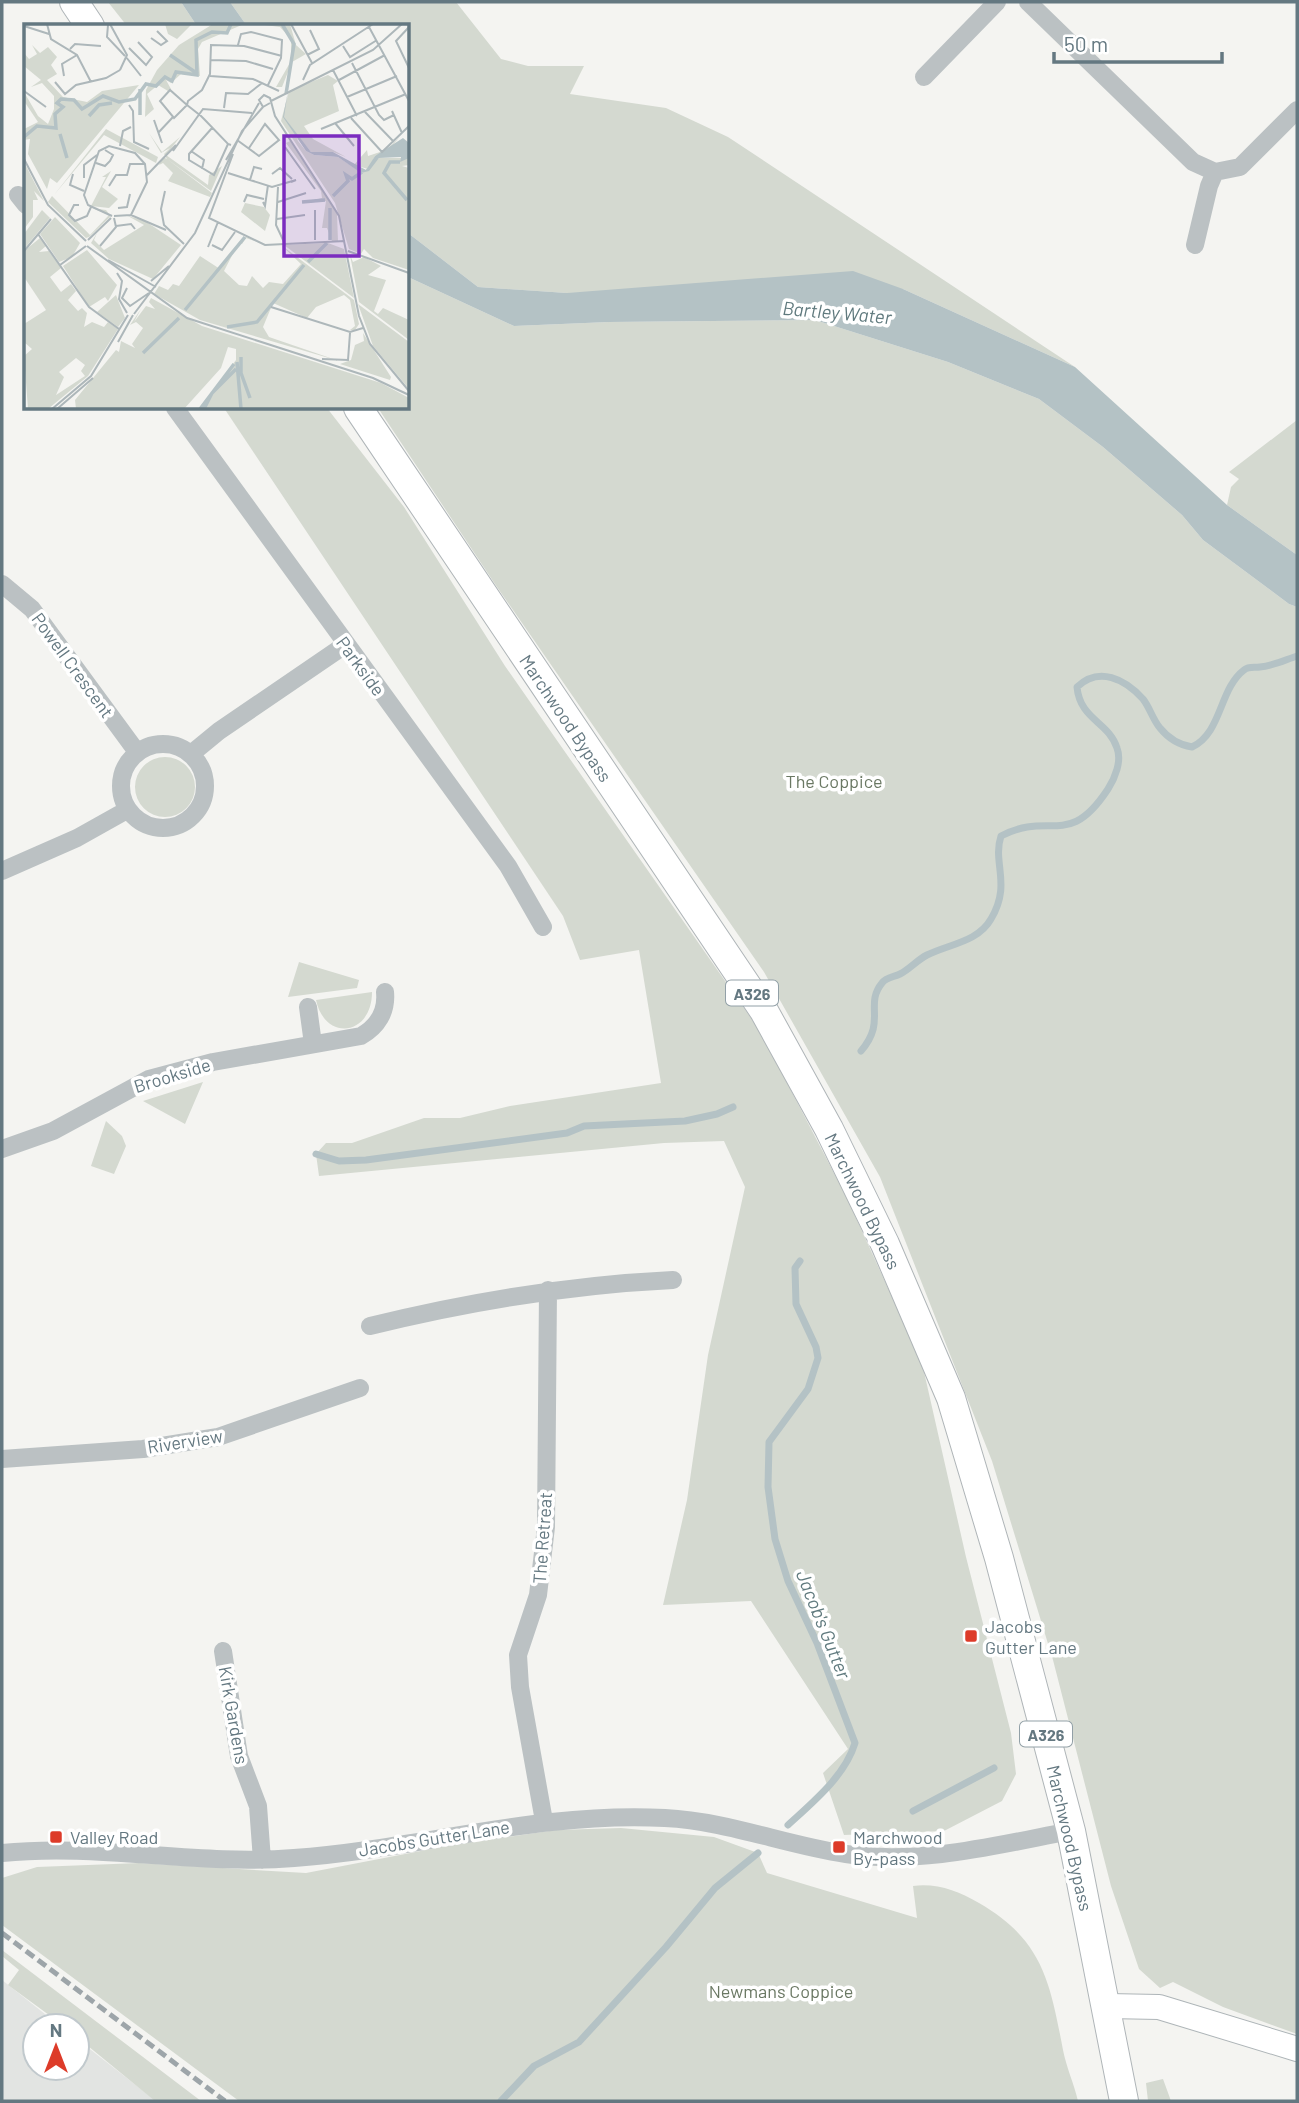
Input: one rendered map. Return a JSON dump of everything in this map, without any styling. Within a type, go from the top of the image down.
[{"type":"main road","points":[[74,2],[89,24]]},
{"type":"main road","name":"Marchwood Bypass","points":[[359,410],[756,999],[829,1129],[885,1244],[951,1398],[1006,1584],[1071,1831],[1108,2006],[1124,2101]]},
{"type":"street","points":[[924,77],[996,2]]},
{"type":"street","points":[[1028,2],[1193,162],[1215,172],[1240,167],[1297,110]]},
{"type":"street","points":[[1195,245],[1203,205],[1215,172]]},
{"type":"street","name":"Parkside","points":[[176,410],[508,866],[543,927]]},
{"type":"street","name":"Powell Crescent","points":[[2,583],[32,609],[137,752]]},
{"type":"street","points":[[191,754],[219,731],[345,645]]},
{"type":"street","points":[[164,743],[179,746],[191,754],[200,765],[205,786],[200,807],[191,818],[164,829],[137,820],[127,810],[120,786],[128,761],[137,752],[150,745],[164,743]]},
{"type":"street","points":[[2,871],[77,838],[127,810]]},
{"type":"street","name":"Brookside","points":[[2,1149],[53,1131],[149,1079],[213,1062],[347,1040],[371,1030],[384,1010],[385,992]]},
{"type":"street","points":[[308,1007],[313,1044]]},
{"type":"street","points":[[370,1326],[467,1302],[548,1290],[673,1280]]},
{"type":"street","name":"The Retreat","points":[[544,1821],[520,1688],[517,1655],[538,1595],[545,1540],[548,1290]]},
{"type":"street","name":"Riverview","points":[[2,1459],[143,1449],[218,1437],[360,1388]]},
{"type":"street","name":"Kirk Gardens","points":[[223,1651],[239,1756],[258,1806],[262,1860]]},
{"type":"street","name":"Jacobs Gutter Lane","points":[[2,1853],[73,1849],[262,1860],[325,1855],[544,1821],[626,1817],[692,1820],[813,1848],[880,1858],[969,1850],[1071,1831]]},
{"type":"street","points":[[1108,2006],[1159,2007],[1297,2049]]},
{"type":"shaded area","points":[[2,1980],[42,2012],[21,2012],[21,2082],[91,2082],[91,2050],[156,2101],[2,2101]]},
{"type":"green space","points":[[108,2],[181,2],[196,24],[125,24]]},
{"type":"green space","points":[[230,2],[456,2],[501,59],[528,66],[584,66],[570,94],[666,108],[728,137],[1075,367],[903,289],[567,293],[478,287],[410,235],[410,24],[246,24]]},
{"type":"green space","name":"The Coppice","points":[[410,278],[514,326],[609,322],[815,320],[948,362],[1039,399],[1103,447],[1182,515],[1203,540],[1289,604],[1297,607],[1297,2034],[1223,2007],[1173,1982],[1160,1988],[1139,1969],[1111,1886],[1053,1660],[992,1461],[880,1177],[764,972],[497,587],[379,410],[410,410]]},
{"type":"green space","points":[[225,410],[329,410],[404,507],[505,666],[760,1031],[847,1198],[922,1363],[966,1557],[1011,1733],[1016,1774],[1002,1801],[944,1831],[844,1835],[823,1773],[848,1749],[751,1601],[663,1605],[687,1500],[708,1355],[745,1187],[724,1141],[664,1143],[319,1176],[316,1154],[326,1143],[352,1143],[424,1118],[460,1118],[510,1106],[661,1083],[639,950],[580,960],[563,916]]},
{"type":"green space","points":[[1297,420],[1297,555],[1227,505],[1231,487],[1239,479],[1229,472]]},
{"type":"green space","points":[[159,757],[171,757],[190,770],[195,787],[193,799],[182,812],[171,817],[159,817],[140,804],[135,793],[135,781],[148,762]]},
{"type":"green space","points":[[299,962],[359,980],[357,988],[288,997]]},
{"type":"green space","points":[[372,992],[365,1018],[357,1025],[347,1028],[338,1028],[329,1023],[321,1014],[316,1000]]},
{"type":"green space","points":[[203,1082],[185,1124],[143,1101]]},
{"type":"green space","points":[[106,1121],[122,1136],[126,1146],[114,1174],[91,1166]]},
{"type":"green space","name":"Newmans Coppice","points":[[621,1828],[714,1837],[758,1853],[767,1873],[917,1918],[913,1886],[947,1889],[979,1903],[1017,1932],[1040,1965],[1048,1983],[1064,2056],[1078,2101],[239,2101],[2,1925],[2,1878],[37,1867],[139,1863],[306,1873],[452,1845],[556,1830]]},
{"type":"green space","points":[[2,1950],[84,2012],[45,2012],[8,1985],[19,1970],[2,1956]]},
{"type":"green space","points":[[91,2018],[201,2101],[155,2101],[91,2048]]},
{"type":"green space","points":[[1163,2079],[1171,2101],[1148,2101],[1146,2083]]},
{"type":"water","points":[[181,2],[230,2],[246,24],[196,24]]},
{"type":"water","name":"Bartley Water","points":[[410,235],[478,287],[567,293],[853,271],[903,289],[1075,367],[1227,505],[1297,555],[1297,607],[1289,604],[1203,540],[1182,515],[1103,447],[1039,399],[948,362],[815,320],[609,322],[514,326],[410,278]]},
{"type":"waterway","points":[[861,1051],[873,1031],[875,999],[884,981],[904,972],[927,955],[971,938],[991,919],[1000,895],[1001,836],[1033,826],[1070,824],[1094,807],[1108,789],[1117,769],[1117,748],[1108,732],[1083,707],[1077,687],[1094,677],[1103,676],[1120,681],[1143,699],[1167,735],[1192,747],[1209,732],[1230,688],[1244,670],[1297,656]]},
{"type":"waterway","points":[[316,1154],[339,1161],[366,1160],[567,1133],[584,1126],[685,1121],[717,1114],[733,1107]]},
{"type":"waterway","name":"Jacob's Gutter","points":[[788,1825],[818,1798],[836,1777],[855,1743],[817,1643],[788,1581],[775,1539],[768,1487],[769,1442],[808,1389],[818,1358],[816,1347],[796,1304],[795,1268],[800,1261]]},
{"type":"waterway","points":[[913,1811],[994,1768]]},
{"type":"waterway","name":"Jacob's Gutter","points":[[501,2101],[534,2066],[579,2042],[666,1947],[715,1888],[758,1853]]},
{"type":"railway","points":[[2,1933],[225,2101]]},
{"type":"place","name":"Jacobs Gutter Lane","points":[[971,1636]]},
{"type":"place","name":"Valley Road","points":[[56,1837]]},
{"type":"place","name":"Marchwood By-pass","points":[[839,1847]]}]
